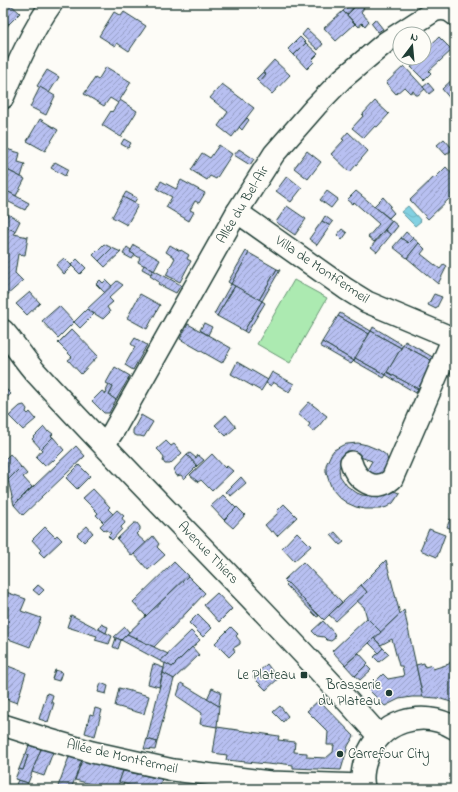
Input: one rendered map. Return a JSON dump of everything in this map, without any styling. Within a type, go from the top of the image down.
[{"type":"main road","name":"Avenue Thiers","points":[[3,331],[11,339],[35,372],[312,662],[379,736]]},
{"type":"main road","name":"Avenue Thiers","points":[[3,346],[35,372]]},
{"type":"main road","points":[[363,787],[363,768],[369,751],[379,736],[391,727],[404,721],[419,718],[434,719],[455,728]]},
{"type":"street","points":[[3,98],[17,65],[42,17],[52,3]]},
{"type":"street","points":[[434,7],[448,10],[455,15]]},
{"type":"street","name":"Allée du Bel-Air","points":[[103,444],[114,430],[237,212],[274,154],[342,78],[386,42],[434,7]]},
{"type":"street","name":"Villa de Montfermeil","points":[[237,212],[346,289],[367,302],[454,339]]},
{"type":"street","points":[[351,462],[358,476],[362,480],[371,484],[381,485],[392,479],[454,339]]},
{"type":"street","name":"Allée de Montfermeil","points":[[3,725],[92,752],[173,770],[270,782],[363,787]]},
{"type":"green space","points":[[294,280],[327,298],[290,363],[257,344]]},
{"type":"water","points":[[408,206],[421,221],[415,226],[401,212]]},
{"type":"building","points":[[4,3],[9,3],[20,13],[9,24],[3,18]]},
{"type":"building","points":[[359,3],[364,8],[361,12],[369,21],[365,26],[362,23],[359,27],[347,15]]},
{"type":"building","points":[[350,5],[353,8],[347,15],[343,11]]},
{"type":"building","points":[[343,11],[355,24],[336,41],[324,28]]},
{"type":"building","points":[[114,12],[121,16],[124,12],[146,26],[129,51],[117,43],[115,46],[99,36]]},
{"type":"building","points":[[3,18],[9,24],[3,33]]},
{"type":"building","points":[[375,19],[383,29],[378,32],[371,23]]},
{"type":"building","points":[[307,29],[323,44],[318,50],[302,35]]},
{"type":"building","points":[[300,37],[306,43],[294,55],[288,49]]},
{"type":"building","points":[[439,37],[452,50],[429,71],[431,73],[424,80],[411,67],[432,66],[432,44]]},
{"type":"building","points":[[306,43],[318,54],[312,60],[314,62],[307,69],[294,55]]},
{"type":"building","points":[[274,60],[290,75],[272,94],[259,82],[266,74],[263,72]]},
{"type":"building","points":[[404,66],[425,89],[416,95],[413,91],[410,93],[404,87],[396,94],[386,83]]},
{"type":"building","points":[[106,67],[131,82],[118,103],[110,98],[104,106],[84,94],[95,78],[98,80]]},
{"type":"building","points":[[47,70],[59,77],[49,93],[37,86]]},
{"type":"building","points":[[263,72],[266,74],[259,82],[256,79]]},
{"type":"building","points":[[455,77],[455,98],[452,101],[442,89]]},
{"type":"building","points":[[428,83],[434,90],[429,94],[423,87]]},
{"type":"building","points":[[222,84],[254,108],[232,137],[218,126],[228,112],[210,98]]},
{"type":"building","points":[[40,87],[55,96],[46,115],[30,107]]},
{"type":"building","points":[[120,100],[137,111],[121,137],[102,125]]},
{"type":"building","points":[[375,101],[389,114],[364,138],[352,128]]},
{"type":"building","points":[[247,118],[249,120],[242,130],[239,127]]},
{"type":"building","points":[[40,119],[58,130],[45,151],[27,141]]},
{"type":"building","points":[[348,132],[368,151],[350,172],[331,154],[344,140],[342,139]]},
{"type":"building","points":[[124,139],[131,143],[128,148],[121,144]]},
{"type":"building","points":[[444,139],[453,149],[446,155],[437,145]]},
{"type":"building","points":[[219,145],[232,154],[216,179],[210,176],[207,180],[191,170],[202,153],[210,158]]},
{"type":"building","points":[[3,148],[20,153],[18,162],[25,164],[21,177],[7,170],[9,168],[3,166]]},
{"type":"building","points":[[239,149],[254,159],[250,165],[234,155]]},
{"type":"building","points":[[307,151],[321,162],[308,179],[294,168]]},
{"type":"building","points":[[55,162],[68,169],[65,176],[51,168]]},
{"type":"building","points":[[446,167],[455,177],[455,191],[451,194],[452,196],[428,219],[410,200]]},
{"type":"building","points":[[7,170],[25,179],[16,196],[3,189],[3,179]]},
{"type":"building","points":[[287,176],[302,188],[291,202],[276,191]]},
{"type":"building","points":[[181,180],[205,193],[199,203],[195,201],[190,210],[194,212],[189,221],[166,207],[172,197],[157,189],[161,181],[176,189]]},
{"type":"building","points":[[3,189],[29,203],[25,210],[3,199]]},
{"type":"building","points":[[327,191],[338,199],[331,208],[320,200]]},
{"type":"building","points":[[356,191],[392,221],[374,242],[368,237],[379,224],[354,202],[352,204],[347,200]]},
{"type":"building","points":[[126,192],[137,198],[134,203],[123,197]]},
{"type":"building","points":[[123,197],[138,205],[127,225],[112,217]]},
{"type":"building","points":[[383,197],[391,206],[389,207],[394,213],[389,218],[374,206]]},
{"type":"building","points":[[287,206],[306,219],[295,235],[276,222]]},
{"type":"building","points":[[8,214],[20,221],[15,231],[3,225],[3,219],[5,220]]},
{"type":"building","points":[[325,216],[333,222],[330,226],[322,221]]},
{"type":"building","points":[[322,221],[330,226],[317,245],[309,239]]},
{"type":"building","points":[[392,221],[398,226],[391,235],[385,230]]},
{"type":"building","points":[[3,225],[15,231],[14,234],[28,237],[25,255],[18,254],[15,273],[23,281],[6,296],[3,293]]},
{"type":"building","points":[[342,229],[347,233],[342,240],[337,235]]},
{"type":"building","points":[[385,230],[391,235],[377,252],[371,247]]},
{"type":"building","points":[[406,232],[413,238],[408,243],[401,238]]},
{"type":"building","points":[[401,238],[408,243],[413,238],[419,243],[407,258],[393,247]]},
{"type":"building","points":[[419,243],[425,249],[421,254],[440,269],[444,264],[447,266],[438,284],[407,258]]},
{"type":"building","points":[[104,244],[112,248],[99,261],[93,255]]},
{"type":"building","points":[[134,245],[160,260],[154,271],[138,262],[140,258],[130,252]]},
{"type":"building","points":[[170,245],[189,255],[187,259],[191,261],[180,282],[166,275],[175,258],[166,252]]},
{"type":"building","points":[[127,247],[131,250],[130,252],[135,255],[132,259],[123,254]]},
{"type":"building","points":[[112,248],[121,252],[105,267],[99,261]]},
{"type":"building","points":[[246,251],[249,253],[231,284],[228,282]]},
{"type":"building","points":[[249,253],[277,269],[259,300],[231,284]]},
{"type":"building","points":[[64,258],[72,266],[64,274],[56,265]]},
{"type":"building","points":[[77,259],[86,268],[80,274],[71,265]]},
{"type":"building","points":[[144,265],[153,270],[151,274],[142,269]]},
{"type":"building","points":[[277,269],[280,270],[262,301],[259,300]]},
{"type":"building","points":[[153,270],[181,285],[176,293],[158,284],[159,282],[150,276]]},
{"type":"building","points":[[100,280],[103,283],[106,280],[112,286],[105,293],[96,284]]},
{"type":"building","points":[[117,281],[123,285],[109,298],[113,302],[107,307],[110,312],[103,319],[87,309]]},
{"type":"building","points":[[231,284],[235,286],[217,316],[214,314]]},
{"type":"building","points":[[235,286],[262,301],[244,331],[217,316]]},
{"type":"building","points":[[30,292],[40,303],[27,315],[16,304]]},
{"type":"building","points":[[140,294],[160,305],[147,329],[127,318]]},
{"type":"building","points":[[434,294],[442,297],[436,309],[428,305]]},
{"type":"building","points":[[262,301],[265,303],[247,333],[244,331]]},
{"type":"building","points":[[59,306],[74,322],[58,338],[42,321]]},
{"type":"building","points":[[87,309],[94,314],[80,328],[74,322]]},
{"type":"building","points":[[340,313],[371,331],[369,334],[338,316]]},
{"type":"building","points":[[338,316],[369,334],[354,361],[322,342]]},
{"type":"building","points":[[204,323],[212,327],[208,335],[200,330]]},
{"type":"building","points":[[188,324],[231,348],[222,363],[180,339]]},
{"type":"building","points":[[373,327],[403,345],[401,348],[371,331]]},
{"type":"building","points":[[72,329],[98,356],[81,374],[68,360],[72,357],[58,343]]},
{"type":"building","points":[[371,331],[401,348],[386,375],[355,358]]},
{"type":"building","points":[[135,338],[147,345],[133,370],[125,365],[135,347],[131,344]]},
{"type":"building","points":[[405,341],[436,359],[434,362],[403,345]]},
{"type":"building","points":[[322,342],[354,361],[351,364],[320,346]]},
{"type":"building","points":[[403,345],[434,362],[418,389],[387,372]]},
{"type":"building","points":[[355,358],[386,375],[384,378],[354,361]]},
{"type":"building","points":[[237,362],[268,380],[261,391],[231,374]]},
{"type":"building","points":[[115,367],[130,376],[116,400],[109,395],[113,387],[106,383]]},
{"type":"building","points":[[272,372],[294,384],[289,392],[273,382],[271,386],[266,383]]},
{"type":"building","points":[[387,372],[418,389],[416,393],[386,375]]},
{"type":"building","points":[[109,385],[113,387],[109,395],[116,400],[109,413],[104,413],[92,401],[102,391],[106,394]]},
{"type":"building","points":[[3,386],[11,394],[3,401]]},
{"type":"building","points":[[309,402],[327,416],[314,432],[308,427],[310,424],[298,414]]},
{"type":"building","points":[[24,405],[27,409],[26,412],[28,414],[30,412],[36,419],[23,430],[9,416],[20,406]]},
{"type":"building","points":[[141,415],[153,422],[144,437],[133,434],[133,430]]},
{"type":"building","points":[[226,415],[236,427],[226,436],[215,425]]},
{"type":"building","points":[[44,427],[48,432],[49,431],[53,434],[51,436],[53,437],[41,449],[32,439]]},
{"type":"building","points":[[53,437],[64,450],[53,461],[52,460],[45,466],[36,457],[42,450],[41,449]]},
{"type":"building","points":[[166,441],[171,446],[174,444],[182,453],[170,464],[165,464],[162,454],[157,449]]},
{"type":"building","points":[[358,443],[379,450],[386,455],[389,463],[383,476],[368,473],[368,468],[372,461],[360,457],[343,460],[339,468],[340,476],[347,486],[362,495],[380,495],[387,488],[400,493],[393,503],[387,507],[380,509],[365,509],[356,507],[340,498],[332,489],[326,472],[326,465],[331,454],[334,450],[343,445]]},
{"type":"building","points":[[76,446],[85,456],[23,515],[14,505]]},
{"type":"building","points":[[190,453],[196,458],[198,455],[204,460],[197,466],[187,455]]},
{"type":"building","points":[[10,454],[21,467],[8,480],[3,461]]},
{"type":"building","points":[[212,454],[225,468],[227,466],[233,471],[212,491],[201,480],[198,482],[190,475]]},
{"type":"building","points":[[187,455],[197,466],[184,479],[181,475],[177,476],[174,471]]},
{"type":"building","points":[[79,465],[90,476],[77,489],[66,478]]},
{"type":"building","points":[[21,467],[27,474],[23,477],[32,487],[14,505],[8,480]]},
{"type":"building","points":[[241,477],[246,483],[231,496],[226,492]]},
{"type":"building","points":[[93,489],[110,507],[108,509],[113,514],[104,523],[96,515],[98,513],[83,498]]},
{"type":"building","points":[[223,495],[236,508],[224,520],[211,506]]},
{"type":"building","points":[[284,504],[297,517],[277,536],[265,525],[278,513],[277,511]]},
{"type":"building","points":[[237,507],[245,515],[233,528],[224,520]]},
{"type":"building","points":[[117,510],[124,516],[122,518],[125,523],[121,527],[122,529],[112,540],[108,536],[111,533],[107,530],[105,531],[100,526]]},
{"type":"building","points":[[450,519],[455,521],[455,530],[447,527]]},
{"type":"building","points":[[134,523],[137,523],[140,527],[140,530],[136,534],[146,543],[132,556],[117,539]]},
{"type":"building","points":[[87,526],[93,533],[84,542],[77,535]]},
{"type":"building","points":[[45,527],[55,537],[57,535],[62,540],[44,557],[39,552],[41,550],[32,540]]},
{"type":"building","points":[[429,529],[445,535],[437,557],[420,550]]},
{"type":"building","points":[[297,532],[311,546],[294,561],[282,548]]},
{"type":"building","points":[[335,532],[344,542],[340,545],[331,535]]},
{"type":"building","points":[[153,536],[159,544],[157,547],[165,555],[148,570],[134,554]]},
{"type":"building","points":[[386,560],[400,614],[381,632],[367,618],[364,607],[357,601],[367,592],[361,585]]},
{"type":"building","points":[[174,562],[188,576],[146,616],[133,602]]},
{"type":"building","points":[[303,562],[342,602],[324,620],[284,580]]},
{"type":"building","points":[[188,576],[205,593],[154,647],[127,634]]},
{"type":"building","points":[[288,583],[319,616],[317,617],[286,585]]},
{"type":"building","points":[[38,585],[44,590],[39,595],[33,590]]},
{"type":"building","points":[[361,585],[367,592],[336,621],[329,615]]},
{"type":"building","points":[[6,592],[26,599],[21,611],[41,618],[30,647],[3,637],[3,599]]},
{"type":"building","points":[[217,593],[232,609],[219,622],[204,605]]},
{"type":"building","points":[[404,610],[423,697],[399,699],[385,706],[368,689],[383,674],[388,679],[404,676],[402,666],[399,666],[392,639],[381,645],[374,638]]},
{"type":"building","points":[[198,614],[212,628],[203,637],[189,623]]},
{"type":"building","points":[[71,615],[112,636],[109,644],[95,640],[97,636],[67,627]]},
{"type":"building","points":[[367,618],[381,632],[345,665],[332,651]]},
{"type":"building","points":[[323,621],[334,633],[335,638],[331,641],[324,637],[317,636],[312,631]]},
{"type":"building","points":[[101,624],[108,627],[106,633],[99,629]]},
{"type":"building","points":[[125,627],[129,632],[121,640],[114,637]]},
{"type":"building","points":[[231,627],[238,634],[236,636],[240,641],[240,644],[233,648],[235,651],[229,657],[215,643]]},
{"type":"building","points":[[191,631],[200,640],[172,667],[160,661]]},
{"type":"building","points":[[127,634],[168,654],[160,661],[121,640]]},
{"type":"building","points":[[116,638],[121,640],[118,649],[113,647]]},
{"type":"building","points":[[374,638],[383,648],[379,653],[369,643]]},
{"type":"building","points":[[192,647],[199,655],[174,679],[163,673],[165,663],[172,667]]},
{"type":"building","points":[[383,648],[389,654],[379,662],[374,657]]},
{"type":"building","points":[[359,653],[368,663],[355,676],[345,665]]},
{"type":"building","points":[[454,656],[455,703],[437,698],[423,697],[416,665],[424,663],[425,667],[432,665],[433,669],[449,664]]},
{"type":"building","points":[[3,664],[26,673],[17,703],[3,698]]},
{"type":"building","points":[[153,664],[164,668],[159,687],[148,684]]},
{"type":"building","points":[[267,664],[273,673],[279,678],[266,690],[253,677]]},
{"type":"building","points":[[366,665],[371,670],[360,680],[355,676]]},
{"type":"building","points":[[55,670],[62,672],[59,681],[52,679]]},
{"type":"building","points":[[163,673],[174,679],[157,742],[147,739]]},
{"type":"building","points":[[101,683],[108,686],[106,694],[98,692]]},
{"type":"building","points":[[181,683],[219,706],[217,727],[200,724],[202,713],[177,696]]},
{"type":"building","points":[[119,688],[149,696],[144,714],[115,706]]},
{"type":"building","points":[[212,688],[221,692],[219,706],[207,699]]},
{"type":"building","points":[[47,693],[53,695],[51,702],[54,703],[48,722],[39,719]]},
{"type":"building","points":[[319,700],[354,736],[348,746],[341,770],[293,768],[293,765],[277,763],[277,765],[226,760],[227,755],[213,753],[217,727],[279,736],[278,740],[295,742],[294,752],[307,753],[307,757],[326,758],[333,752],[334,745],[327,745],[328,732],[307,711]]},
{"type":"building","points":[[280,706],[288,716],[283,722],[273,712]]},
{"type":"building","points":[[95,708],[102,710],[95,736],[85,733],[90,714],[93,715]]},
{"type":"building","points":[[147,739],[157,742],[155,750],[144,749]]},
{"type":"building","points":[[29,745],[41,749],[28,783],[15,779],[19,769],[23,770],[28,755],[26,754]]},
{"type":"building","points":[[41,749],[53,752],[44,776],[32,772]]},
{"type":"building","points":[[25,754],[28,755],[23,770],[19,769]]},
{"type":"building","points":[[69,757],[82,760],[71,789],[57,789]]},
{"type":"building","points":[[82,760],[123,771],[117,789],[110,789],[75,780]]},
{"type":"building","points":[[123,771],[162,779],[159,789],[141,789],[119,782]]},
{"type":"building","points":[[18,780],[28,783],[25,789],[14,789]]},
{"type":"place","name":"Le Plateau","points":[[304,675]]},
{"type":"place","name":"Brasserie du Plateau","points":[[389,693]]},
{"type":"place","name":"Carrefour City","points":[[340,754]]}]
